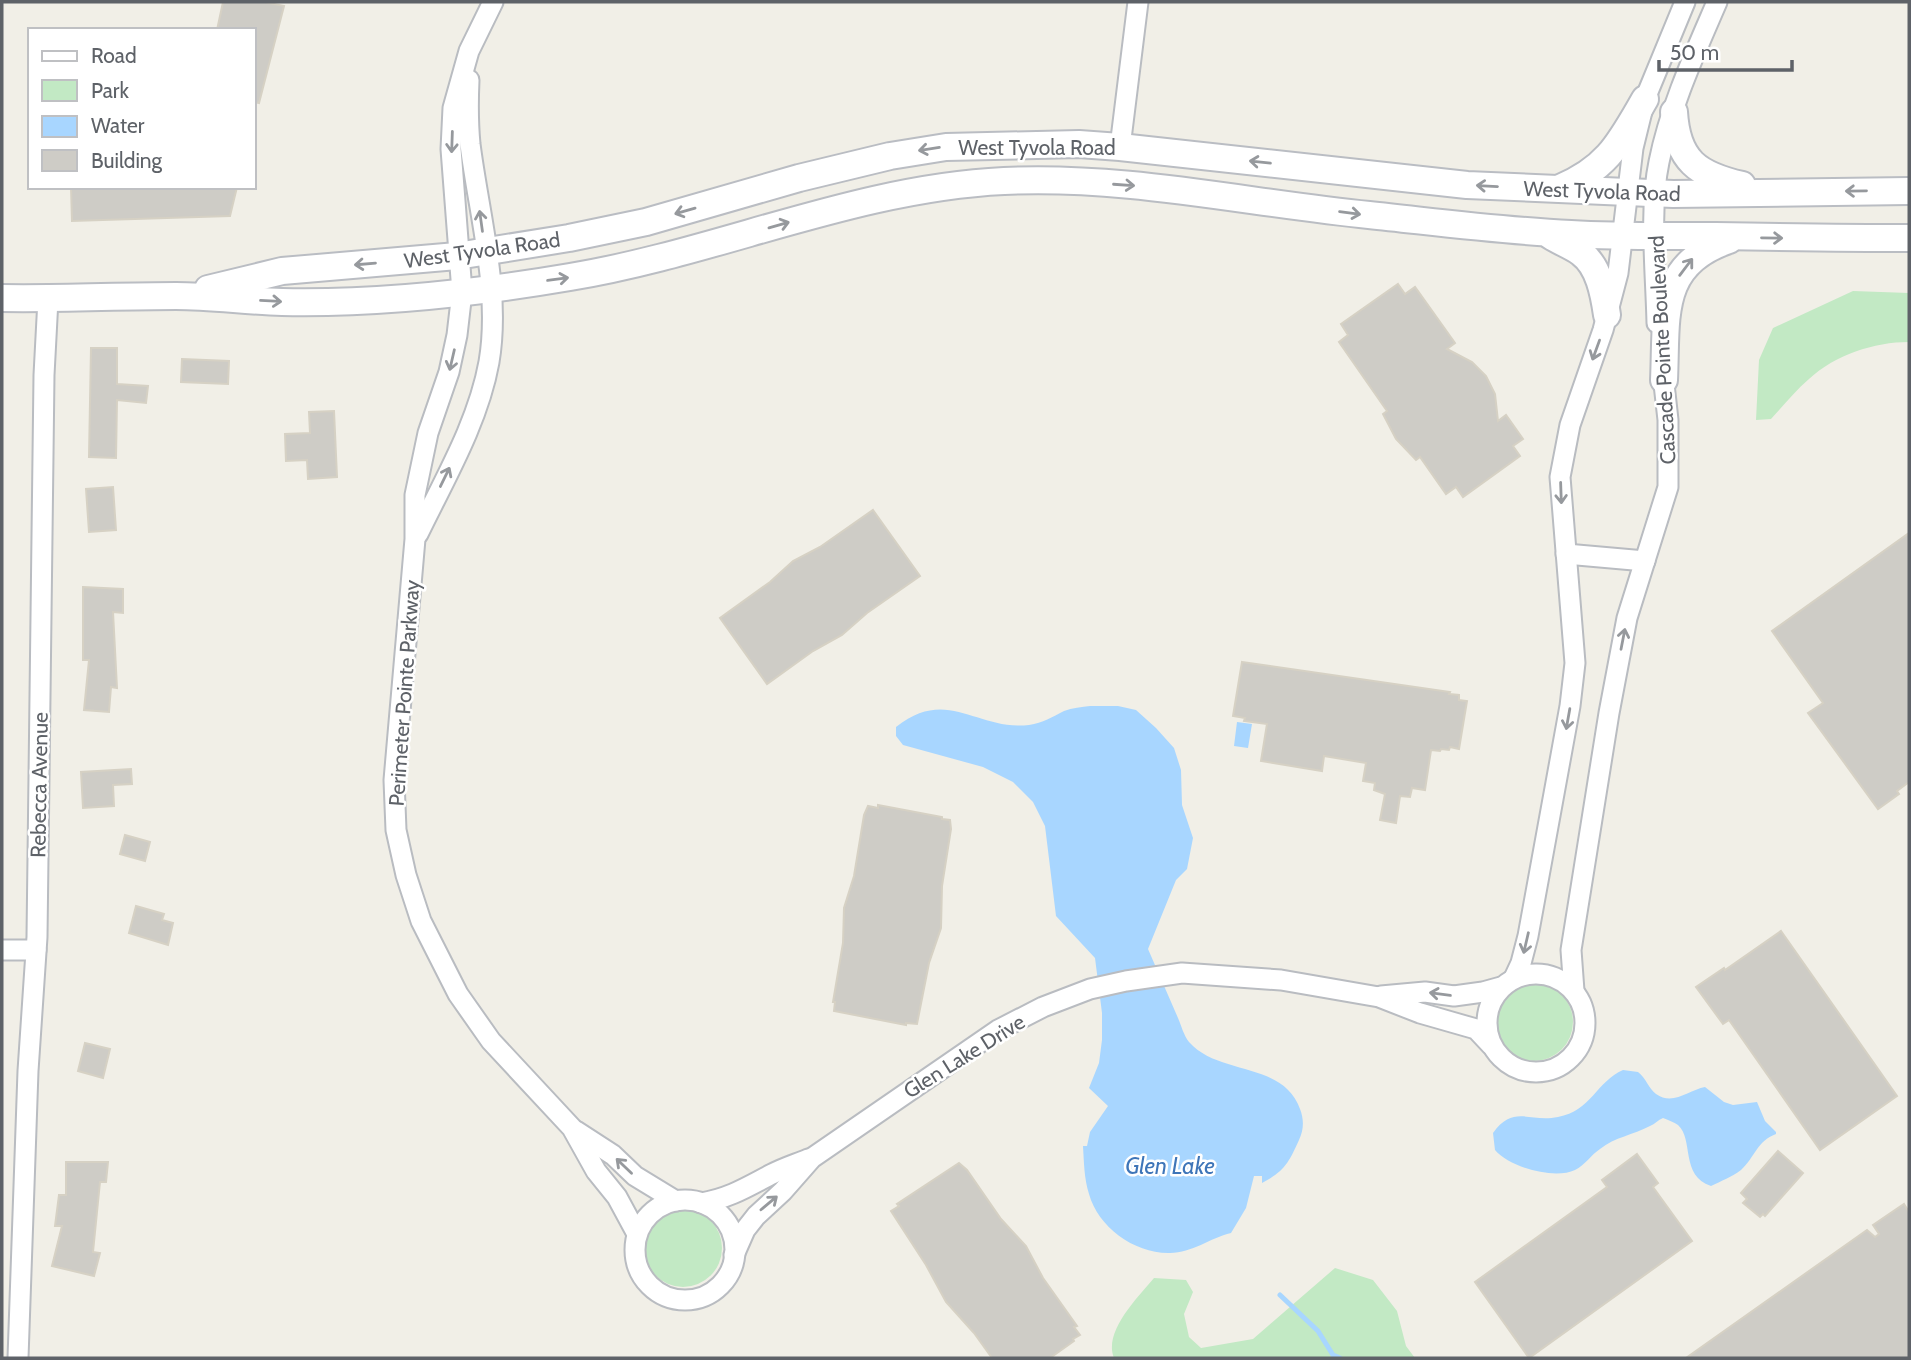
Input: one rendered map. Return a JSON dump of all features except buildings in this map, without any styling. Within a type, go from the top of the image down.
[{"type":"main road","points":[[1557,190],[1583,179],[1603,163],[1622,138],[1644,99]]},
{"type":"main road","points":[[1674,113],[1675,133],[1682,150],[1698,168],[1712,178],[1771,192]]},
{"type":"main road","name":"West Tyvola Road","points":[[179,296],[282,271],[486,253],[646,222],[799,178],[901,154],[946,147],[1079,144],[1467,185],[1557,190],[1656,194],[1909,191]]},
{"type":"main road","points":[[950,186],[991,167],[1100,165],[1110,160],[1120,147]]},
{"type":"main road","name":"West Tyvola Road","points":[[2,298],[179,296],[294,302],[361,301],[491,289],[573,277],[653,260],[812,215],[893,196],[950,186],[1004,181],[1058,180],[1135,186],[1352,214],[1622,237],[1909,238]]},
{"type":"main road","points":[[1543,232],[1583,254],[1594,269],[1603,292],[1607,315]]},
{"type":"main road","points":[[1664,380],[1668,303],[1675,282],[1690,260],[1707,248],[1739,237]]},
{"type":"street","name":"Perimeter Pointe Parkway","points":[[494,2],[469,51],[453,108],[451,149],[457,256],[462,292],[449,372],[428,433],[415,495],[415,539],[394,780],[396,830],[406,875],[421,921],[458,994],[491,1041],[572,1128],[612,1155],[635,1176],[676,1201]]},
{"type":"street","points":[[1120,147],[1138,2]]},
{"type":"street","name":"Cascade Pointe Boulevard","points":[[1508,982],[1521,962],[1528,936],[1570,706],[1575,663],[1560,477],[1570,425],[1607,315],[1618,273],[1633,148],[1644,99],[1685,2]]},
{"type":"street","name":"Cascade Pointe Boulevard","points":[[1574,991],[1571,950],[1609,713],[1627,618],[1668,487],[1668,419],[1657,323],[1655,238],[1659,163],[1674,113],[1717,2]]},
{"type":"street","name":"Perimeter Pointe Parkway","points":[[415,539],[468,429],[483,387],[492,335],[491,289],[470,142],[469,51]]},
{"type":"street","name":"Rebecca Avenue","points":[[18,1358],[28,1072],[36,950],[44,375],[48,299]]},
{"type":"street","points":[[1566,554],[1645,561]]},
{"type":"street","points":[[2,950],[36,950]]},
{"type":"street","name":"Glen Lake Drive","points":[[701,1203],[722,1199],[748,1189],[773,1173],[812,1158],[998,1030],[1055,1002],[1090,989],[1126,981],[1182,973],[1281,980],[1379,997],[1476,1030],[1491,1045]]},
{"type":"street","points":[[1529,974],[1545,974],[1561,980],[1574,991],[1583,1006],[1586,1023],[1583,1041],[1574,1056],[1560,1066],[1544,1072],[1527,1072],[1507,1063],[1491,1045],[1486,1030],[1487,1014],[1492,999],[1508,982],[1529,974]]},
{"type":"street","name":"Glen Lake Drive","points":[[1379,997],[1424,992],[1454,996],[1483,992],[1508,982]]},
{"type":"street","name":"Perimeter Pointe Parkway","points":[[572,1128],[596,1171],[615,1194],[637,1234]]},
{"type":"street","name":"Glen Lake Drive","points":[[734,1255],[745,1230],[756,1216],[812,1158]]},
{"type":"street","points":[[676,1201],[701,1203],[715,1210],[725,1221],[733,1237],[734,1255],[730,1271],[720,1285],[706,1295],[689,1300],[672,1298],[656,1291],[644,1279],[637,1265],[637,1234],[645,1220],[656,1209],[676,1201]]},
{"type":"green space","points":[[1853,291],[1909,293],[1909,342],[1869,347],[1831,363],[1809,379],[1771,419],[1756,420],[1759,360],[1773,328]]},
{"type":"green space","points":[[1534,983],[1549,986],[1562,994],[1570,1007],[1573,1022],[1570,1037],[1562,1050],[1549,1058],[1534,1061],[1519,1058],[1506,1050],[1498,1037],[1495,1022],[1498,1007],[1506,994],[1519,986]]},
{"type":"green space","points":[[675,1209],[691,1209],[705,1215],[716,1226],[722,1240],[722,1256],[716,1270],[705,1281],[691,1287],[675,1287],[661,1281],[650,1270],[644,1256],[644,1240],[650,1226],[661,1215]]},
{"type":"green space","points":[[1335,1268],[1373,1280],[1397,1311],[1406,1346],[1415,1358],[1114,1358],[1113,1337],[1118,1326],[1131,1305],[1154,1278],[1186,1280],[1193,1292],[1184,1314],[1189,1337],[1201,1348],[1253,1339]]},
{"type":"water","name":"Glen Lake","points":[[1090,706],[1118,706],[1136,710],[1174,748],[1181,770],[1182,805],[1193,838],[1187,869],[1176,880],[1148,949],[1186,1037],[1202,1053],[1280,1083],[1292,1094],[1302,1117],[1302,1132],[1289,1160],[1281,1170],[1262,1183],[1262,1176],[1254,1176],[1246,1208],[1231,1233],[1178,1252],[1144,1249],[1120,1236],[1101,1217],[1089,1194],[1083,1146],[1087,1146],[1090,1132],[1108,1106],[1089,1088],[1099,1063],[1102,1040],[1102,1013],[1095,958],[1056,916],[1045,826],[1033,802],[1013,782],[983,767],[903,745],[896,736],[896,727],[914,715],[931,710],[947,710],[1010,725],[1029,725],[1067,710]]},
{"type":"water","points":[[1237,722],[1252,724],[1248,748],[1234,746]]},
{"type":"water","points":[[1623,1070],[1638,1072],[1654,1092],[1662,1097],[1675,1098],[1705,1087],[1724,1102],[1733,1105],[1757,1102],[1765,1121],[1776,1134],[1760,1145],[1741,1170],[1711,1186],[1695,1174],[1683,1131],[1663,1118],[1606,1145],[1579,1168],[1566,1173],[1532,1170],[1510,1162],[1495,1150],[1493,1133],[1508,1119],[1522,1116],[1548,1118],[1569,1114]]},
{"type":"waterway","points":[[1280,1295],[1318,1331],[1333,1355],[1340,1358]]}]
